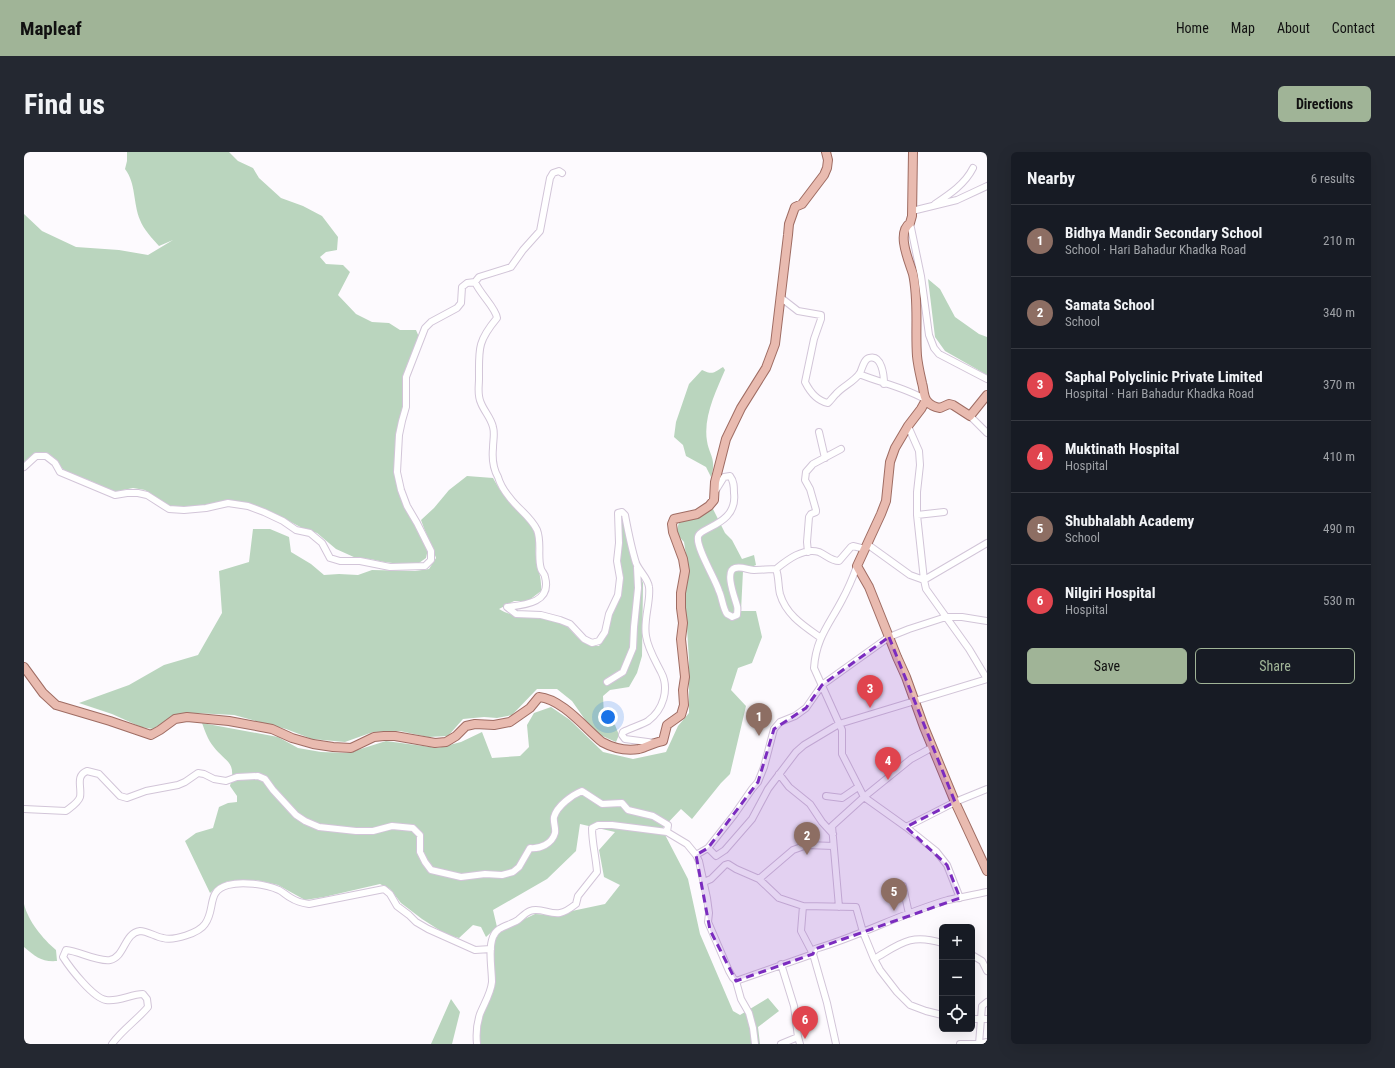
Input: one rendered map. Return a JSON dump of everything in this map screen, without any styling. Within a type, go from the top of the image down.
[{"type":"main road","points":[[24,668],[43,693],[56,704],[151,735],[175,719],[187,717],[272,729],[292,738],[313,744],[332,747],[351,748],[374,738],[384,736],[395,736],[435,743],[446,742],[456,736],[466,726],[475,724],[494,725],[510,722],[530,708],[539,697],[552,700],[571,714],[608,746],[630,749],[640,748],[655,742],[663,741],[667,724],[681,715],[684,705],[684,677],[681,638],[683,623],[681,593],[686,571],[673,532],[672,524],[674,519],[697,514],[709,506],[714,500],[716,490],[715,482],[726,439],[741,408],[766,368],[775,344],[789,224],[792,213],[795,207],[802,204],[824,176],[828,160],[826,152]]},
{"type":"main road","points":[[913,152],[912,211],[910,223],[905,229],[904,246],[915,284],[917,354],[919,372],[926,400],[931,405],[940,408],[953,404],[970,416],[987,395]]},
{"type":"main road","points":[[926,400],[900,438],[893,453],[886,501],[857,566],[869,587],[933,747],[987,871]]},
{"type":"street","points":[[933,207],[963,183],[973,168]]},
{"type":"street","points":[[24,467],[36,456],[46,456],[54,463],[60,472],[71,477],[115,495],[138,493],[147,495],[169,509],[184,510],[206,508],[228,503],[248,506],[283,521],[296,530],[310,533],[322,543],[330,558],[340,561],[360,561],[390,567],[425,566],[431,560],[431,551],[407,506],[401,490],[397,472],[399,435],[406,407],[406,377],[425,328],[431,322],[457,308],[462,302],[462,287],[467,283],[475,282],[479,277],[511,267],[523,250],[540,231],[550,178],[553,173],[562,173]]},
{"type":"street","points":[[912,211],[933,207],[985,190]]},
{"type":"street","points":[[910,223],[921,276],[928,329],[934,348],[939,354],[987,379]]},
{"type":"street","points":[[475,282],[480,292],[497,313],[497,318],[485,332],[479,353],[478,366],[478,392],[480,402],[493,424],[493,464],[498,478],[509,497],[532,521],[537,531],[541,570],[545,577],[546,589],[542,596],[535,602],[507,607],[516,614],[541,615],[560,620],[570,624],[584,639],[592,643],[599,641],[605,632],[609,614],[618,595],[620,578],[617,561],[619,543],[618,513],[622,512],[625,515],[636,564],[638,588],[634,627],[634,648],[623,672],[607,682]]},
{"type":"street","points":[[780,297],[798,311],[821,315],[804,382],[815,397],[828,403],[836,393],[859,374],[867,359],[870,358],[876,358],[880,362],[884,384]]},
{"type":"street","points":[[859,374],[926,400]]},
{"type":"street","points":[[970,416],[987,433]]},
{"type":"street","points":[[708,848],[716,856],[725,850],[752,819],[768,789],[796,752],[804,745],[839,724],[987,679],[969,649],[926,588],[917,515],[919,451],[908,426]]},
{"type":"street","points":[[819,432],[825,458]]},
{"type":"street","points":[[808,552],[807,542],[809,517],[811,514],[816,512],[816,510],[806,480],[806,472],[813,464],[842,449]]},
{"type":"street","points":[[716,490],[724,477],[730,476],[732,479],[735,499],[728,516],[721,522],[699,533],[699,546],[718,585],[727,614],[732,617],[736,615],[738,608],[731,584],[730,574],[732,570],[739,568],[752,570],[776,568],[800,553],[819,552],[834,561],[839,561],[852,546],[866,547],[910,575],[924,580]]},
{"type":"street","points":[[917,515],[944,512]]},
{"type":"street","points":[[924,580],[987,543]]},
{"type":"street","points":[[636,564],[646,579],[649,587],[645,634],[651,653],[665,682],[665,695],[657,713],[647,721],[623,732],[622,735],[625,739],[655,742]]},
{"type":"street","points":[[857,566],[842,601],[820,638],[814,668],[842,730],[842,754],[864,797],[906,827],[936,851],[947,864],[960,898]]},
{"type":"street","points":[[776,568],[780,594],[793,618],[820,638]]},
{"type":"street","points":[[696,855],[708,848],[758,782],[764,767],[774,729],[780,722],[795,716],[806,708],[822,685],[890,637],[909,629],[946,617],[962,617],[987,621]]},
{"type":"street","points":[[839,907],[832,826],[864,797],[911,759],[933,747]]},
{"type":"street","points":[[24,809],[66,811],[78,802],[80,796],[80,776],[87,770],[99,774],[120,796],[127,798],[178,785],[198,773],[214,779],[226,781],[237,777],[258,776],[265,778],[273,790],[296,815],[319,827],[356,831],[373,831],[392,826],[413,828],[420,836],[420,852],[431,870],[461,876],[485,874],[502,875],[513,872],[519,867],[530,848],[536,849],[543,847],[550,841],[554,834],[554,818],[556,813],[571,797],[582,791],[602,804],[622,803],[628,810],[653,816],[668,824],[667,832]]},
{"type":"street","points":[[779,774],[789,787],[810,804],[822,822],[833,834]]},
{"type":"street","points":[[758,782],[768,789]]},
{"type":"street","points":[[826,796],[842,798],[858,787]]},
{"type":"street","points":[[906,827],[956,802],[987,789]]},
{"type":"street","points":[[477,1044],[476,1034],[479,1016],[492,984],[491,949],[493,936],[498,930],[517,921],[530,912],[542,910],[552,913],[560,913],[567,911],[576,904],[578,896],[596,872],[596,857],[592,840],[592,828],[598,825],[612,825],[667,832],[687,844],[696,855],[704,882],[708,906],[708,922],[733,978],[736,981],[741,999],[749,1013],[754,1028],[755,1044]]},
{"type":"street","points":[[759,879],[793,850],[807,846],[833,846]]},
{"type":"street","points":[[704,882],[711,879],[725,865],[728,864],[759,879],[779,898],[803,906],[856,907],[863,932],[874,960],[897,992],[910,1005],[939,1014]]},
{"type":"street","points":[[112,1044],[117,1037],[148,1007],[147,1000],[143,994],[107,1000],[96,996],[66,962],[63,957],[66,950],[99,959],[110,960],[117,956],[130,937],[141,931],[172,939],[194,932],[205,924],[210,912],[214,893],[219,888],[228,884],[248,882],[279,890],[298,902],[308,904],[384,889],[390,894],[397,906],[409,914],[416,922],[428,929],[474,950],[491,949]]},
{"type":"street","points":[[903,886],[909,914]]},
{"type":"street","points":[[736,981],[813,954],[815,949],[838,942],[948,900],[987,892]]},
{"type":"street","points":[[803,906],[802,931],[813,954],[827,1003],[836,1044]]},
{"type":"street","points":[[874,960],[908,940],[917,939],[939,943]]},
{"type":"street","points":[[975,957],[982,961],[987,971]]},
{"type":"street","points":[[781,964],[794,1006],[800,1044]]},
{"type":"street","points":[[979,1044],[982,1006],[987,1002]]},
{"type":"street","points":[[975,1019],[987,1019]]},
{"type":"street","points":[[781,1044],[798,1037]]},
{"type":"street","points":[[960,1044],[979,1044],[987,1042]]},
{"type":"highlighted area","points":[[889,637],[955,802],[906,827],[947,865],[960,898],[815,949],[813,954],[736,981],[710,930],[696,855],[708,848],[758,782],[774,729],[806,708],[822,685]]},
{"type":"green space","points":[[127,152],[229,152],[238,161],[253,168],[259,178],[281,198],[303,206],[322,216],[338,237],[337,250],[326,252],[320,257],[326,264],[343,265],[350,272],[338,295],[356,314],[372,322],[389,323],[400,330],[416,330],[419,337],[405,370],[404,407],[395,475],[400,497],[428,549],[426,558],[419,563],[401,564],[356,558],[336,549],[317,533],[304,529],[257,506],[214,505],[181,508],[168,507],[145,490],[133,488],[113,492],[91,481],[64,471],[58,462],[49,454],[38,453],[24,463],[24,214],[42,231],[76,247],[119,250],[148,255],[173,240],[159,246],[148,234],[142,224],[138,214],[131,180],[125,169]]},
{"type":"green space","points":[[928,279],[940,289],[955,317],[979,334],[987,337],[987,375],[945,351],[935,337]]},
{"type":"green space","points":[[723,367],[725,370],[711,404],[706,432],[708,446],[713,461],[713,471],[711,477],[706,467],[686,456],[683,445],[674,437],[676,422],[689,384],[702,370],[713,373]]},
{"type":"green space","points":[[467,476],[493,478],[503,494],[533,526],[535,532],[536,557],[541,591],[528,601],[514,601],[499,609],[506,613],[521,617],[560,622],[568,627],[582,641],[591,645],[599,646],[603,640],[614,608],[620,574],[621,516],[624,520],[630,551],[643,583],[642,656],[637,673],[629,687],[610,690],[603,696],[604,716],[615,725],[619,735],[616,742],[600,735],[586,721],[572,701],[557,689],[537,689],[512,715],[497,718],[484,717],[463,719],[448,736],[428,737],[400,731],[373,732],[345,742],[312,739],[286,729],[234,715],[195,713],[174,715],[153,729],[141,727],[112,714],[79,703],[129,685],[164,665],[198,655],[222,613],[219,571],[249,562],[253,529],[270,529],[289,537],[291,552],[311,564],[324,575],[358,575],[372,570],[415,571],[429,569],[436,558],[421,520],[434,508],[449,490]]},
{"type":"green space","points":[[713,509],[725,533],[732,540],[742,559],[754,555],[756,565],[743,571],[741,611],[756,611],[762,637],[752,663],[738,668],[731,690],[746,706],[730,774],[692,819],[681,809],[662,829],[688,879],[700,934],[733,1011],[740,1015],[768,998],[779,1011],[758,1027],[760,1044],[476,1044],[491,983],[489,955],[496,938],[502,930],[535,914],[553,915],[605,904],[620,885],[604,877],[599,850],[615,832],[580,824],[576,851],[547,879],[493,910],[497,927],[486,937],[481,927],[473,925],[459,938],[447,935],[422,919],[401,903],[390,889],[380,884],[305,900],[278,885],[256,880],[228,881],[218,886],[210,893],[185,841],[196,833],[213,828],[219,807],[228,803],[237,802],[237,796],[230,786],[232,778],[231,767],[211,744],[202,723],[278,737],[298,748],[321,752],[348,753],[386,741],[438,748],[461,742],[482,732],[492,758],[520,756],[529,747],[527,725],[534,713],[551,707],[570,720],[603,752],[633,759],[666,752],[678,726],[689,713],[689,660],[685,596],[689,573],[684,542],[676,533],[680,519],[695,519]]},
{"type":"green space","points":[[24,904],[29,917],[37,929],[46,941],[56,950],[57,961],[43,960],[32,954],[24,947]]},
{"type":"green space","points":[[451,999],[460,1012],[452,1044],[431,1044]]},
{"type":"place","name":"Saphal Polyclinic Private Limited","points":[[870,708]]},
{"type":"place","name":"Bidhya Mandir Secondary School","points":[[759,736]]},
{"type":"place","name":"Muktinath Hospital","points":[[888,780]]},
{"type":"place","name":"Samata School","points":[[807,855]]},
{"type":"place","name":"Shubhalabh Academy","points":[[894,911]]},
{"type":"place","name":"Nilgiri Hospital","points":[[805,1039]]}]
